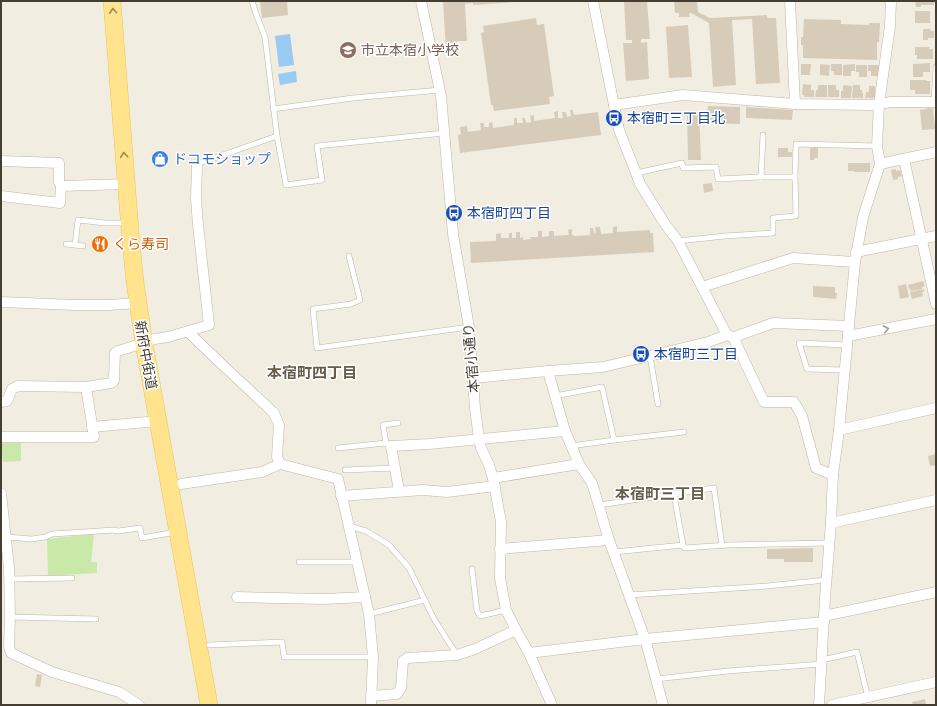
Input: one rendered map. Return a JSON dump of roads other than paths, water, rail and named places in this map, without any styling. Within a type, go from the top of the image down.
[{"type":"main road","name":"新府中街道","points":[[112,1],[138,303],[149,341],[180,484],[220,705]]},
{"type":"main road","name":"新府中街道","points":[[124,1],[145,269],[149,341],[158,421],[209,705]]},
{"type":"street","name":"本宿小通り","points":[[421,1],[440,90],[453,234],[469,327],[479,439],[494,482],[501,522],[500,578],[506,610],[529,653],[552,705]]},
{"type":"street","points":[[593,1],[619,130],[640,184],[678,241],[764,402],[794,402],[802,416],[816,468],[833,475]]},
{"type":"street","points":[[790,1],[795,104]]},
{"type":"street","points":[[819,705],[833,475],[839,430],[856,257],[863,217],[880,164],[877,146],[879,104],[890,26],[890,1]]},
{"type":"street","points":[[614,105],[683,95],[795,104],[872,105],[891,102],[935,102]]},
{"type":"street","points":[[880,164],[936,152]]},
{"type":"street","points":[[904,159],[936,304]]},
{"type":"street","points":[[1,161],[59,163],[59,182],[61,186],[60,203],[1,196]]},
{"type":"street","points":[[1,402],[7,401],[12,389],[18,386],[86,387],[112,383],[114,381],[116,353],[118,350],[210,326],[198,225],[196,199],[197,164]]},
{"type":"street","points":[[61,186],[127,184]]},
{"type":"street","points":[[702,287],[793,258],[856,257],[936,236]]},
{"type":"street","points":[[1,302],[82,305],[138,303]]},
{"type":"street","points":[[474,378],[548,370],[603,367],[730,336],[738,336],[773,323],[848,336],[936,319]]},
{"type":"street","points":[[188,332],[274,413],[279,425],[277,457],[280,464]]},
{"type":"street","points":[[548,370],[571,446],[579,464],[592,484],[600,505],[609,540],[645,639],[663,705]]},
{"type":"street","points":[[1,437],[94,437],[86,387]]},
{"type":"street","points":[[839,430],[936,408]]},
{"type":"street","points":[[92,427],[158,421]]},
{"type":"street","points":[[399,491],[395,468],[388,445],[429,444],[565,430]]},
{"type":"street","points":[[180,484],[262,472],[280,464],[338,479],[369,614],[373,657],[371,700],[397,694],[401,688],[403,661],[407,658],[456,655],[475,649],[516,630]]},
{"type":"street","points":[[342,496],[423,490],[447,492],[579,464]]},
{"type":"street","points":[[1,493],[9,579],[7,622],[9,648],[11,653],[52,672],[119,692],[139,705]]},
{"type":"street","points":[[831,523],[936,500]]},
{"type":"street","points":[[500,549],[609,540]]},
{"type":"street","points":[[529,653],[824,619],[936,592]]},
{"type":"street","points":[[237,597],[324,599],[365,596]]},
{"type":"street","points":[[832,705],[936,682]]},
{"type":"lane","points":[[252,1],[265,37],[273,109],[286,185],[322,180],[317,146],[444,133]]},
{"type":"lane","points":[[935,102],[936,67]]},
{"type":"lane","points":[[273,109],[353,98],[440,90]]},
{"type":"lane","points":[[761,177],[763,135]]},
{"type":"lane","points":[[197,164],[277,136]]},
{"type":"lane","points":[[678,241],[773,232],[773,218],[796,216],[796,144],[877,146]]},
{"type":"lane","points":[[636,173],[682,163],[683,168],[716,167],[718,179],[795,177]]},
{"type":"lane","points":[[75,245],[78,220],[105,223],[130,223]]},
{"type":"lane","points":[[66,244],[83,246]]},
{"type":"lane","points":[[349,256],[360,300],[351,304],[313,309],[317,348],[469,327]]},
{"type":"lane","points":[[845,370],[807,369],[799,343],[848,336]]},
{"type":"lane","points":[[650,356],[658,404]]},
{"type":"lane","points":[[556,396],[602,387],[614,440]]},
{"type":"lane","points":[[338,448],[388,445],[383,425],[398,423]]},
{"type":"lane","points":[[571,446],[684,432]]},
{"type":"lane","points":[[345,470],[395,468]]},
{"type":"lane","points":[[600,505],[714,488],[722,546]]},
{"type":"lane","points":[[674,494],[683,545]]},
{"type":"lane","points":[[349,526],[366,531],[388,545],[409,568],[434,619],[456,655]]},
{"type":"lane","points":[[6,537],[32,539],[46,537],[52,534],[113,530],[118,531],[140,528],[142,538],[178,532]]},
{"type":"lane","points":[[614,552],[683,545],[684,548],[829,543]]},
{"type":"lane","points":[[299,562],[357,562]]},
{"type":"lane","points":[[472,569],[477,611],[480,616],[506,610]]},
{"type":"lane","points":[[9,579],[72,578]]},
{"type":"lane","points":[[629,595],[767,586],[826,580]]},
{"type":"lane","points":[[369,614],[425,600]]},
{"type":"lane","points":[[7,622],[96,619]]},
{"type":"lane","points":[[209,645],[282,642],[284,657],[373,657]]},
{"type":"lane","points":[[656,679],[822,662],[857,652],[868,698]]},
{"type":"water","points":[[290,34],[294,65],[279,67],[275,36]]},
{"type":"water","points":[[296,71],[297,82],[280,85],[278,74]]},
{"type":"place","name":"市立本宿小学校","points":[[348,50]]},
{"type":"place","name":"本宿町三丁目北","points":[[614,118]]},
{"type":"place","name":"ドコモショップ","points":[[160,159]]},
{"type":"place","name":"本宿町四丁目","points":[[454,213]]},
{"type":"place","name":"くら寿司","points":[[100,244]]},
{"type":"place","name":"本宿町三丁目","points":[[641,354]]},
{"type":"district","name":"本宿町四丁目","points":[[312,373]]},
{"type":"district","name":"本宿町三丁目","points":[[660,494]]}]
